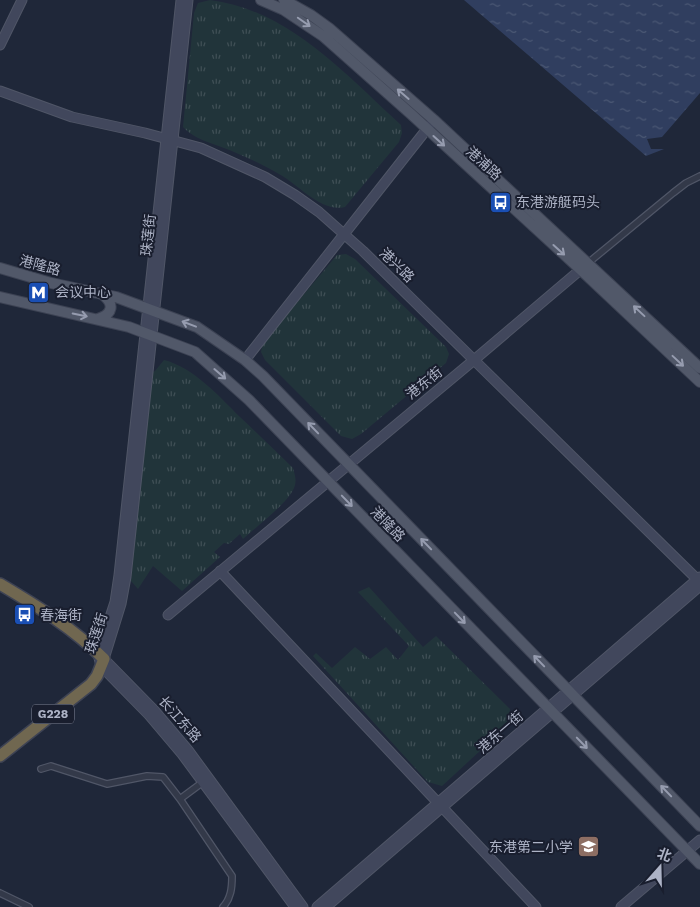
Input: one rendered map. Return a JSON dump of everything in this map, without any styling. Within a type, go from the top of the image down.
[{"type":"highway","name":"长江东路","points":[[0,584],[55,618],[86,642],[101,660]]},
{"type":"highway","name":"长江东路","points":[[0,591],[52,624],[101,660]]},
{"type":"highway","name":"G228","points":[[0,756],[91,684],[101,660]]},
{"type":"main road","points":[[0,45],[22,0]]},
{"type":"main road","name":"珠莲街","points":[[170,140],[181,0]]},
{"type":"main road","name":"珠莲街","points":[[101,660],[124,590],[170,140],[188,0]]},
{"type":"main road","name":"港浦路","points":[[261,0],[284,10],[306,23],[700,368]]},
{"type":"main road","name":"港浦路","points":[[286,0],[329,28],[434,120],[700,382]]},
{"type":"main road","name":"港兴路","points":[[0,91],[72,117],[201,148],[265,177],[295,195],[319,212],[343,234],[699,581]]},
{"type":"main road","points":[[245,360],[434,120]]},
{"type":"main road","name":"港东街","points":[[168,615],[584,266]]},
{"type":"main road","name":"港隆路","points":[[0,268],[48,282],[124,299],[197,327],[245,360],[263,376],[700,826]]},
{"type":"main road","points":[[98,319],[110,312],[111,306],[109,299],[102,294]]},
{"type":"main road","name":"港隆路","points":[[0,296],[129,327],[195,352],[249,400],[700,864]]},
{"type":"main road","points":[[220,571],[536,907]]},
{"type":"main road","name":"港东一街","points":[[317,907],[440,805],[699,581]]},
{"type":"main road","name":"长江东路","points":[[101,660],[166,734],[295,907]]},
{"type":"main road","name":"长江东路","points":[[101,660],[177,736],[304,907]]},
{"type":"main road","name":"港东一街","points":[[326,907],[440,805]]},
{"type":"main road","points":[[621,907],[700,840]]},
{"type":"street","name":"港东街","points":[[584,266],[673,193],[686,183],[700,176]]},
{"type":"street","points":[[41,770],[51,766],[106,784],[147,776],[163,777],[180,798],[232,876],[232,890],[228,902],[223,907]]},
{"type":"street","points":[[180,798],[203,782]]},
{"type":"street","points":[[0,893],[29,907]]},
{"type":"green space","points":[[210,0],[239,6],[290,30],[337,66],[401,125],[402,133],[399,142],[345,207],[336,208],[319,202],[274,171],[240,154],[200,139],[183,127],[194,13],[198,3]]},
{"type":"green space","points":[[346,254],[355,259],[446,347],[449,354],[446,363],[361,434],[352,439],[341,436],[265,360],[261,352],[263,343],[337,255]]},
{"type":"green space","points":[[164,360],[185,369],[215,392],[293,468],[295,478],[294,488],[278,508],[243,539],[240,534],[229,544],[224,543],[214,552],[220,557],[182,591],[153,566],[138,589],[131,581],[150,373],[155,371]]},
{"type":"green space","points":[[369,587],[423,647],[436,636],[510,709],[508,725],[442,786],[428,782],[313,656],[316,653],[332,668],[355,647],[370,659],[386,647],[398,660],[409,646],[358,592]]},
{"type":"water","points":[[464,0],[700,0],[700,93],[662,137],[647,139],[651,149],[664,149],[646,156]]},
{"type":"place","name":"东港游艇码头","points":[[500,202]]},
{"type":"place","name":"会议中心","points":[[39,292]]},
{"type":"place","name":"春海街","points":[[24,615]]},
{"type":"place","name":"东港第二小学","points":[[589,847]]}]
